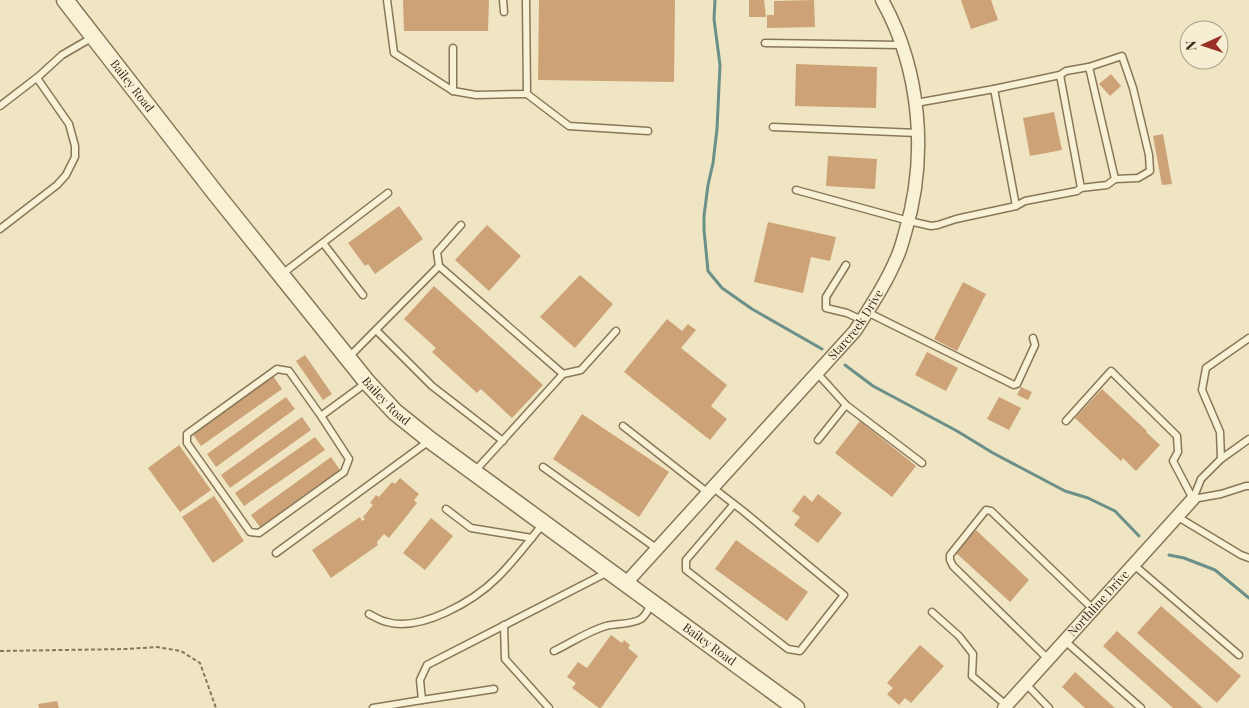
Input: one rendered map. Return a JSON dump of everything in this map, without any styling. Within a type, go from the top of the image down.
[{"type":"street","name":"Bailey Road","points":[[65,0],[204,179],[367,382],[395,412],[430,440],[796,708]]},
{"type":"street","name":"Starcreek Drive","points":[[626,583],[855,331],[882,290],[899,253],[915,194],[918,158],[916,103],[902,45],[893,21],[882,0]]},
{"type":"street","name":"Northline Drive","points":[[1005,706],[1194,500]]},
{"type":"lane","points":[[387,0],[394,53],[453,91],[476,95],[527,94],[569,126],[648,131]]},
{"type":"lane","points":[[503,0],[504,12]]},
{"type":"lane","points":[[526,0],[527,94]]},
{"type":"lane","points":[[0,106],[62,56],[94,36]]},
{"type":"lane","points":[[765,43],[902,45]]},
{"type":"lane","points":[[453,48],[453,91]]},
{"type":"lane","points":[[796,190],[909,221],[938,226],[956,219],[1016,206],[1025,201],[1077,191],[1081,188],[1107,185],[1115,179],[1138,178],[1150,171],[1149,155],[1133,88],[1122,56],[1089,67],[1066,71],[1060,75],[916,103]]},
{"type":"lane","points":[[1089,67],[1115,179]]},
{"type":"lane","points":[[1060,75],[1081,188]]},
{"type":"lane","points":[[0,230],[58,185],[66,175],[75,157],[73,134],[69,124],[37,78]]},
{"type":"lane","points":[[994,89],[1016,206]]},
{"type":"lane","points":[[773,126],[918,133]]},
{"type":"lane","points":[[281,275],[388,192]]},
{"type":"lane","points":[[461,226],[437,252],[439,266],[563,374]]},
{"type":"lane","points":[[323,243],[363,295]]},
{"type":"lane","points":[[846,265],[826,297],[826,308],[865,316],[1014,384],[1017,384],[1035,344],[1032,338]]},
{"type":"lane","points":[[348,358],[439,266]]},
{"type":"lane","points":[[376,330],[432,386],[502,441]]},
{"type":"lane","points":[[474,472],[563,374],[581,370],[616,330]]},
{"type":"lane","points":[[1221,459],[1220,432],[1202,390],[1206,368],[1249,338]]},
{"type":"lane","points":[[277,369],[288,371],[320,416],[349,459],[344,472],[259,533],[250,532],[187,443],[187,434],[277,369]]},
{"type":"lane","points":[[1066,421],[1111,371],[1177,436],[1178,452],[1174,461],[1194,500]]},
{"type":"lane","points":[[817,373],[846,405],[922,464]]},
{"type":"lane","points":[[320,416],[367,382]]},
{"type":"lane","points":[[818,440],[846,405]]},
{"type":"lane","points":[[623,426],[710,490],[734,504],[844,595],[800,651],[788,649],[686,570],[686,560],[734,504]]},
{"type":"lane","points":[[1194,500],[1201,479],[1221,459],[1249,439]]},
{"type":"lane","points":[[276,553],[430,440]]},
{"type":"lane","points":[[543,467],[656,548]]},
{"type":"lane","points":[[1194,500],[1221,494],[1248,484]]},
{"type":"lane","points":[[446,509],[471,528],[532,538]]},
{"type":"lane","points":[[1048,659],[953,566],[950,560],[950,555],[986,510],[991,511],[1094,610]]},
{"type":"lane","points":[[1178,517],[1249,558]]},
{"type":"lane","points":[[369,614],[386,622],[402,624],[420,622],[441,614],[470,599],[496,579],[544,523]]},
{"type":"lane","points":[[1134,565],[1239,655]]},
{"type":"lane","points":[[422,700],[420,680],[427,665],[609,571]]},
{"type":"lane","points":[[554,651],[596,629],[608,625],[640,620],[652,603]]},
{"type":"lane","points":[[932,612],[959,636],[973,654],[972,676],[1005,706]]},
{"type":"lane","points":[[504,625],[505,659],[549,708]]},
{"type":"lane","points":[[1065,641],[1141,708]]},
{"type":"lane","points":[[1026,684],[1049,708]]},
{"type":"lane","points":[[373,708],[494,689]]},
{"type":"path","points":[[0,651],[158,647],[180,651],[200,663],[216,708]]},
{"type":"building","points":[[403,0],[489,0],[488,31],[404,31]]},
{"type":"building","points":[[539,0],[675,0],[674,82],[538,80]]},
{"type":"building","points":[[749,0],[764,0],[766,17],[749,17]]},
{"type":"building","points":[[814,0],[815,27],[767,28],[767,15],[774,15],[774,1]]},
{"type":"building","points":[[961,0],[991,0],[998,20],[971,29]]},
{"type":"building","points":[[796,64],[877,67],[876,108],[795,106]]},
{"type":"building","points":[[1111,74],[1121,86],[1110,96],[1099,84]]},
{"type":"building","points":[[1054,112],[1062,150],[1030,156],[1023,118]]},
{"type":"building","points":[[1163,134],[1172,184],[1162,185],[1153,136]]},
{"type":"building","points":[[828,156],[877,159],[875,189],[826,186]]},
{"type":"building","points":[[399,206],[423,239],[375,274],[368,264],[365,266],[348,243]]},
{"type":"building","points":[[768,222],[836,237],[830,261],[811,257],[803,293],[754,282]]},
{"type":"building","points":[[487,225],[521,256],[489,291],[455,260]]},
{"type":"building","points":[[580,275],[613,304],[575,348],[540,317]]},
{"type":"building","points":[[963,282],[986,294],[957,351],[934,339]]},
{"type":"building","points":[[434,286],[543,385],[512,418],[481,389],[477,393],[432,352],[436,348],[404,319]]},
{"type":"building","points":[[667,319],[682,331],[688,324],[696,330],[681,348],[727,385],[711,406],[727,419],[710,440],[624,372]]},
{"type":"building","points":[[927,352],[958,368],[946,391],[915,375]]},
{"type":"building","points":[[305,355],[332,394],[323,400],[296,361]]},
{"type":"building","points":[[273,376],[282,389],[201,446],[192,433]]},
{"type":"building","points":[[1021,387],[1032,392],[1028,400],[1017,395]]},
{"type":"building","points":[[1102,389],[1160,445],[1136,471],[1123,458],[1121,461],[1075,418]]},
{"type":"building","points":[[286,397],[295,409],[216,467],[207,454]]},
{"type":"building","points":[[999,397],[1021,408],[1009,430],[987,419]]},
{"type":"building","points":[[582,414],[669,472],[639,517],[553,459]]},
{"type":"building","points":[[302,417],[311,430],[230,488],[221,475]]},
{"type":"building","points":[[860,421],[916,466],[892,497],[835,453]]},
{"type":"building","points":[[315,437],[325,450],[244,506],[235,493]]},
{"type":"building","points":[[179,445],[211,490],[180,512],[148,468]]},
{"type":"building","points":[[331,457],[340,470],[260,527],[251,515]]},
{"type":"building","points":[[400,478],[419,494],[414,500],[417,503],[389,538],[384,534],[377,542],[378,545],[331,578],[312,550],[360,517],[362,521],[365,519],[363,517],[373,505],[370,503],[376,495],[379,497],[392,482],[395,484]]},
{"type":"building","points":[[818,494],[842,513],[818,543],[794,525],[800,517],[792,511],[804,495],[812,502]]},
{"type":"building","points":[[214,496],[244,541],[213,563],[182,517]]},
{"type":"building","points":[[431,518],[453,536],[425,570],[403,553]]},
{"type":"building","points":[[976,530],[1029,580],[1010,602],[955,552]]},
{"type":"building","points":[[736,540],[808,592],[787,621],[715,569]]},
{"type":"building","points":[[1161,606],[1241,676],[1217,703],[1137,633]]},
{"type":"building","points":[[1117,631],[1203,708],[1173,708],[1103,646]]},
{"type":"building","points":[[611,635],[622,643],[624,640],[630,645],[628,648],[638,656],[601,708],[599,708],[572,688],[576,683],[567,677],[578,662],[587,668]]},
{"type":"building","points":[[920,645],[944,666],[911,703],[905,698],[899,705],[887,694],[893,688],[887,683]]},
{"type":"building","points":[[1075,672],[1115,708],[1085,708],[1062,687]]},
{"type":"building","points":[[57,701],[59,708],[39,708],[38,704]]},
{"type":"waterway","points":[[715,0],[714,19],[720,65],[717,129],[704,216],[708,271],[722,288],[752,309],[822,349]]},
{"type":"waterway","points":[[845,365],[873,386],[957,431],[993,453],[1065,491],[1088,498],[1115,511],[1139,536]]},
{"type":"waterway","points":[[1169,555],[1184,558],[1215,570],[1249,598]]}]
